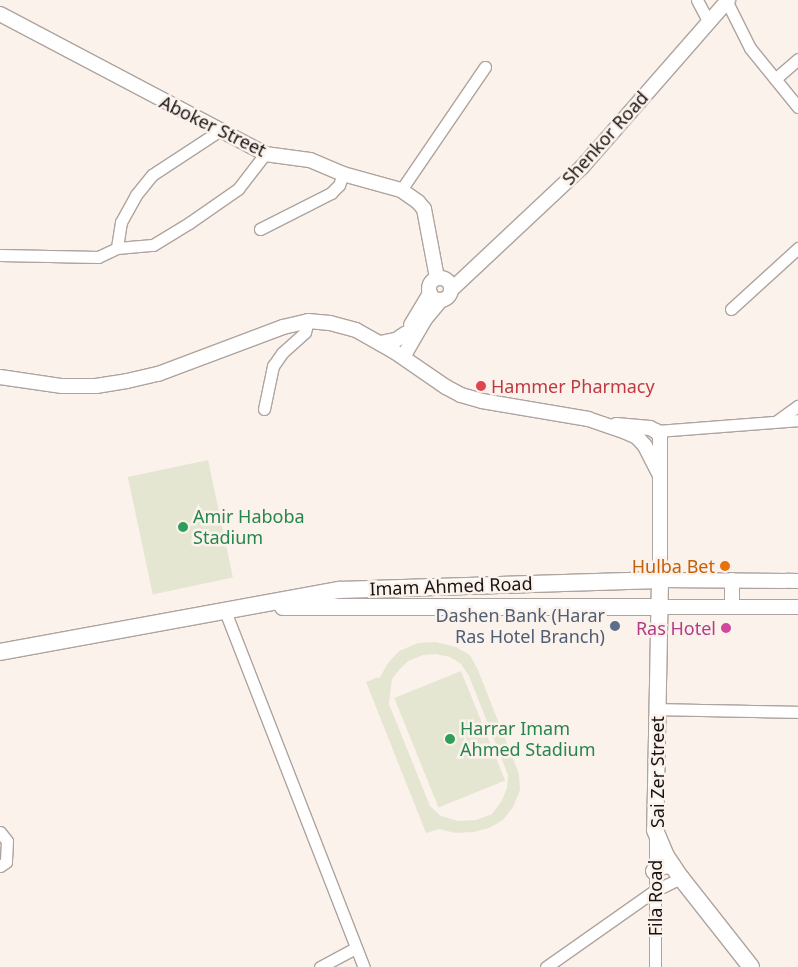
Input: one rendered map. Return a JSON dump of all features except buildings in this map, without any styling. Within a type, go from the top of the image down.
[{"type":"highway","name":"Sai Zer Street","points":[[660,580],[655,830],[672,865],[681,878],[751,967]]},
{"type":"highway","name":"Imam Ahmed Road","points":[[0,652],[339,590],[660,580]]},
{"type":"highway","name":"Imam Ahmed Road","points":[[243,608],[660,607]]},
{"type":"highway","points":[[654,871],[662,866],[672,865]]},
{"type":"main road","name":"Shenkor Road","points":[[441,288],[473,268],[582,167],[708,21],[728,1]]},
{"type":"main road","name":"Aboker Street","points":[[0,14],[265,154],[310,160],[343,174],[401,190],[418,202],[424,209],[441,288]]},
{"type":"main road","points":[[399,354],[441,288]]},
{"type":"main road","points":[[0,377],[62,386],[96,386],[127,381],[158,374],[258,335],[308,322],[330,323],[356,330],[399,354],[446,387],[482,401],[588,419],[607,424],[637,437],[651,455],[658,474]]},
{"type":"main road","points":[[380,344],[409,336]]},
{"type":"main road","points":[[409,336],[419,369]]},
{"type":"main road","points":[[607,424],[631,425],[656,431],[660,443],[658,474],[660,580],[798,580]]},
{"type":"main road","points":[[732,580],[732,607]]},
{"type":"main road","points":[[660,607],[798,607]]},
{"type":"street","points":[[697,0],[708,21]]},
{"type":"street","points":[[728,1],[750,48],[798,107]]},
{"type":"street","points":[[775,79],[798,59]]},
{"type":"street","points":[[401,190],[485,67]]},
{"type":"street","points":[[117,248],[121,222],[136,195],[152,175],[219,131]]},
{"type":"street","points":[[0,255],[98,257],[117,248],[153,244],[189,223],[238,189],[265,154]]},
{"type":"street","points":[[260,229],[331,193],[339,185],[343,174]]},
{"type":"street","points":[[731,309],[798,248]]},
{"type":"street","points":[[264,409],[273,366],[282,353],[305,332],[308,322]]},
{"type":"street","points":[[777,422],[798,406]]},
{"type":"street","points":[[656,431],[798,420]]},
{"type":"street","points":[[225,611],[364,967]]},
{"type":"street","points":[[657,709],[798,712]]},
{"type":"street","name":"Fila Road","points":[[655,830],[655,967]]},
{"type":"street","points":[[0,832],[7,841],[6,862],[0,866]]},
{"type":"street","points":[[546,967],[654,891],[681,878]]},
{"type":"street","points":[[320,967],[356,948]]},
{"type":"green space","points":[[208,460],[233,577],[153,594],[128,477]]},
{"type":"green space","points":[[436,642],[456,647],[470,655],[478,670],[519,774],[520,790],[513,807],[503,820],[489,828],[474,832],[455,833],[439,829],[426,833],[366,682],[378,677],[379,679],[388,663],[399,651],[418,643]],"holes":[[[436,654],[450,657],[461,664],[469,676],[508,775],[507,788],[501,802],[492,814],[476,820],[458,821],[441,816],[430,806],[389,704],[392,679],[408,661],[423,655]]]},
{"type":"green space","points":[[461,671],[505,780],[438,807],[394,698]]},
{"type":"place","name":"Hammer Pharmacy","points":[[481,386]]},
{"type":"place","name":"Amir Haboba Stadium","points":[[183,527]]},
{"type":"place","name":"Hulba Bet","points":[[725,566]]},
{"type":"place","name":"Dashen Bank (Harar Ras Hotel Branch)","points":[[615,626]]},
{"type":"place","name":"Ras Hotel","points":[[726,628]]},
{"type":"place","name":"Harrar Imam Ahmed Stadium","points":[[450,739]]}]
